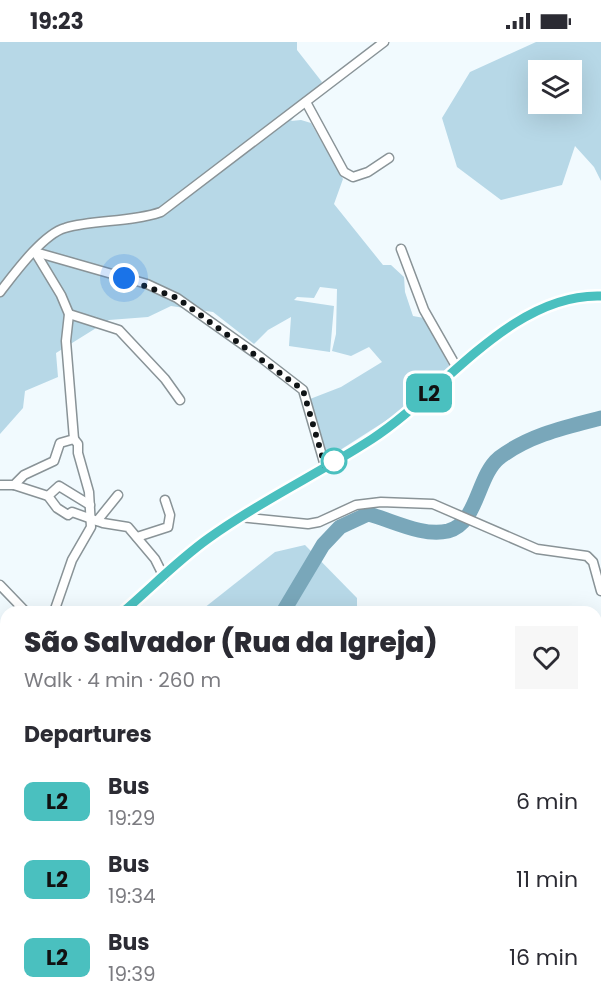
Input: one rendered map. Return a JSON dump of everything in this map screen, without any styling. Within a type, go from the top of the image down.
[{"type":"street","points":[[0,292],[34,252],[64,228],[141,219],[161,212],[384,42]]},
{"type":"street","points":[[306,102],[344,172],[353,177],[368,172],[389,158]]},
{"type":"street","points":[[401,249],[424,310],[457,368]]},
{"type":"street","points":[[34,252],[61,295],[69,314],[66,341],[74,439],[78,444],[78,453],[94,520]]},
{"type":"street","points":[[34,252],[147,284],[177,298],[259,356],[303,390],[325,466]]},
{"type":"street","points":[[130,606],[207,539],[378,435],[457,368],[530,313],[565,299],[601,296]]},
{"type":"street","points":[[69,314],[119,330],[165,380],[180,400]]},
{"type":"street","points":[[14,485],[24,476],[54,461],[60,443],[74,439]]},
{"type":"street","points":[[0,485],[14,485],[48,496],[63,513],[68,515],[72,512],[94,520],[128,527],[155,559],[164,577]]},
{"type":"street","points":[[48,496],[59,486],[90,505]]},
{"type":"street","points":[[56,606],[72,560],[94,520],[118,495]]},
{"type":"street","points":[[137,537],[168,527],[170,515],[165,500]]},
{"type":"street","points":[[240,517],[308,524],[319,522],[356,505],[381,502],[433,504],[537,549],[587,556],[593,562],[601,591]]},
{"type":"street","points":[[259,506],[271,520]]},
{"type":"street","points":[[0,585],[20,606]]},
{"type":"shaded area","points":[[0,42],[297,42],[297,50],[322,82],[291,121],[301,120],[311,123],[343,179],[334,204],[383,265],[391,265],[404,277],[405,292],[413,316],[424,318],[450,367],[409,406],[334,454],[326,451],[310,399],[341,387],[382,362],[369,347],[351,356],[332,351],[336,334],[337,289],[320,287],[314,298],[297,297],[294,300],[334,306],[330,352],[289,346],[291,317],[268,330],[254,344],[213,312],[171,306],[148,317],[109,320],[56,353],[58,377],[25,391],[23,408],[0,434]]},
{"type":"shaded area","points":[[536,42],[601,42],[601,181],[594,167],[575,146],[562,185],[501,200],[457,167],[442,118],[470,72]]},
{"type":"shaded area","points":[[305,545],[357,598],[357,606],[207,606],[275,552]]},
{"type":"waterway","points":[[287,606],[323,545],[340,527],[368,514],[418,530],[448,531],[466,519],[486,476],[499,458],[535,438],[601,418]]},
{"type":"bus line","name":"L2","points":[[130,606],[207,539],[371,440],[393,424],[457,368],[526,315],[550,303],[565,299],[601,296]]},
{"type":"route","points":[[124,278],[147,284],[177,298],[303,390],[325,466],[334,461]]}]
